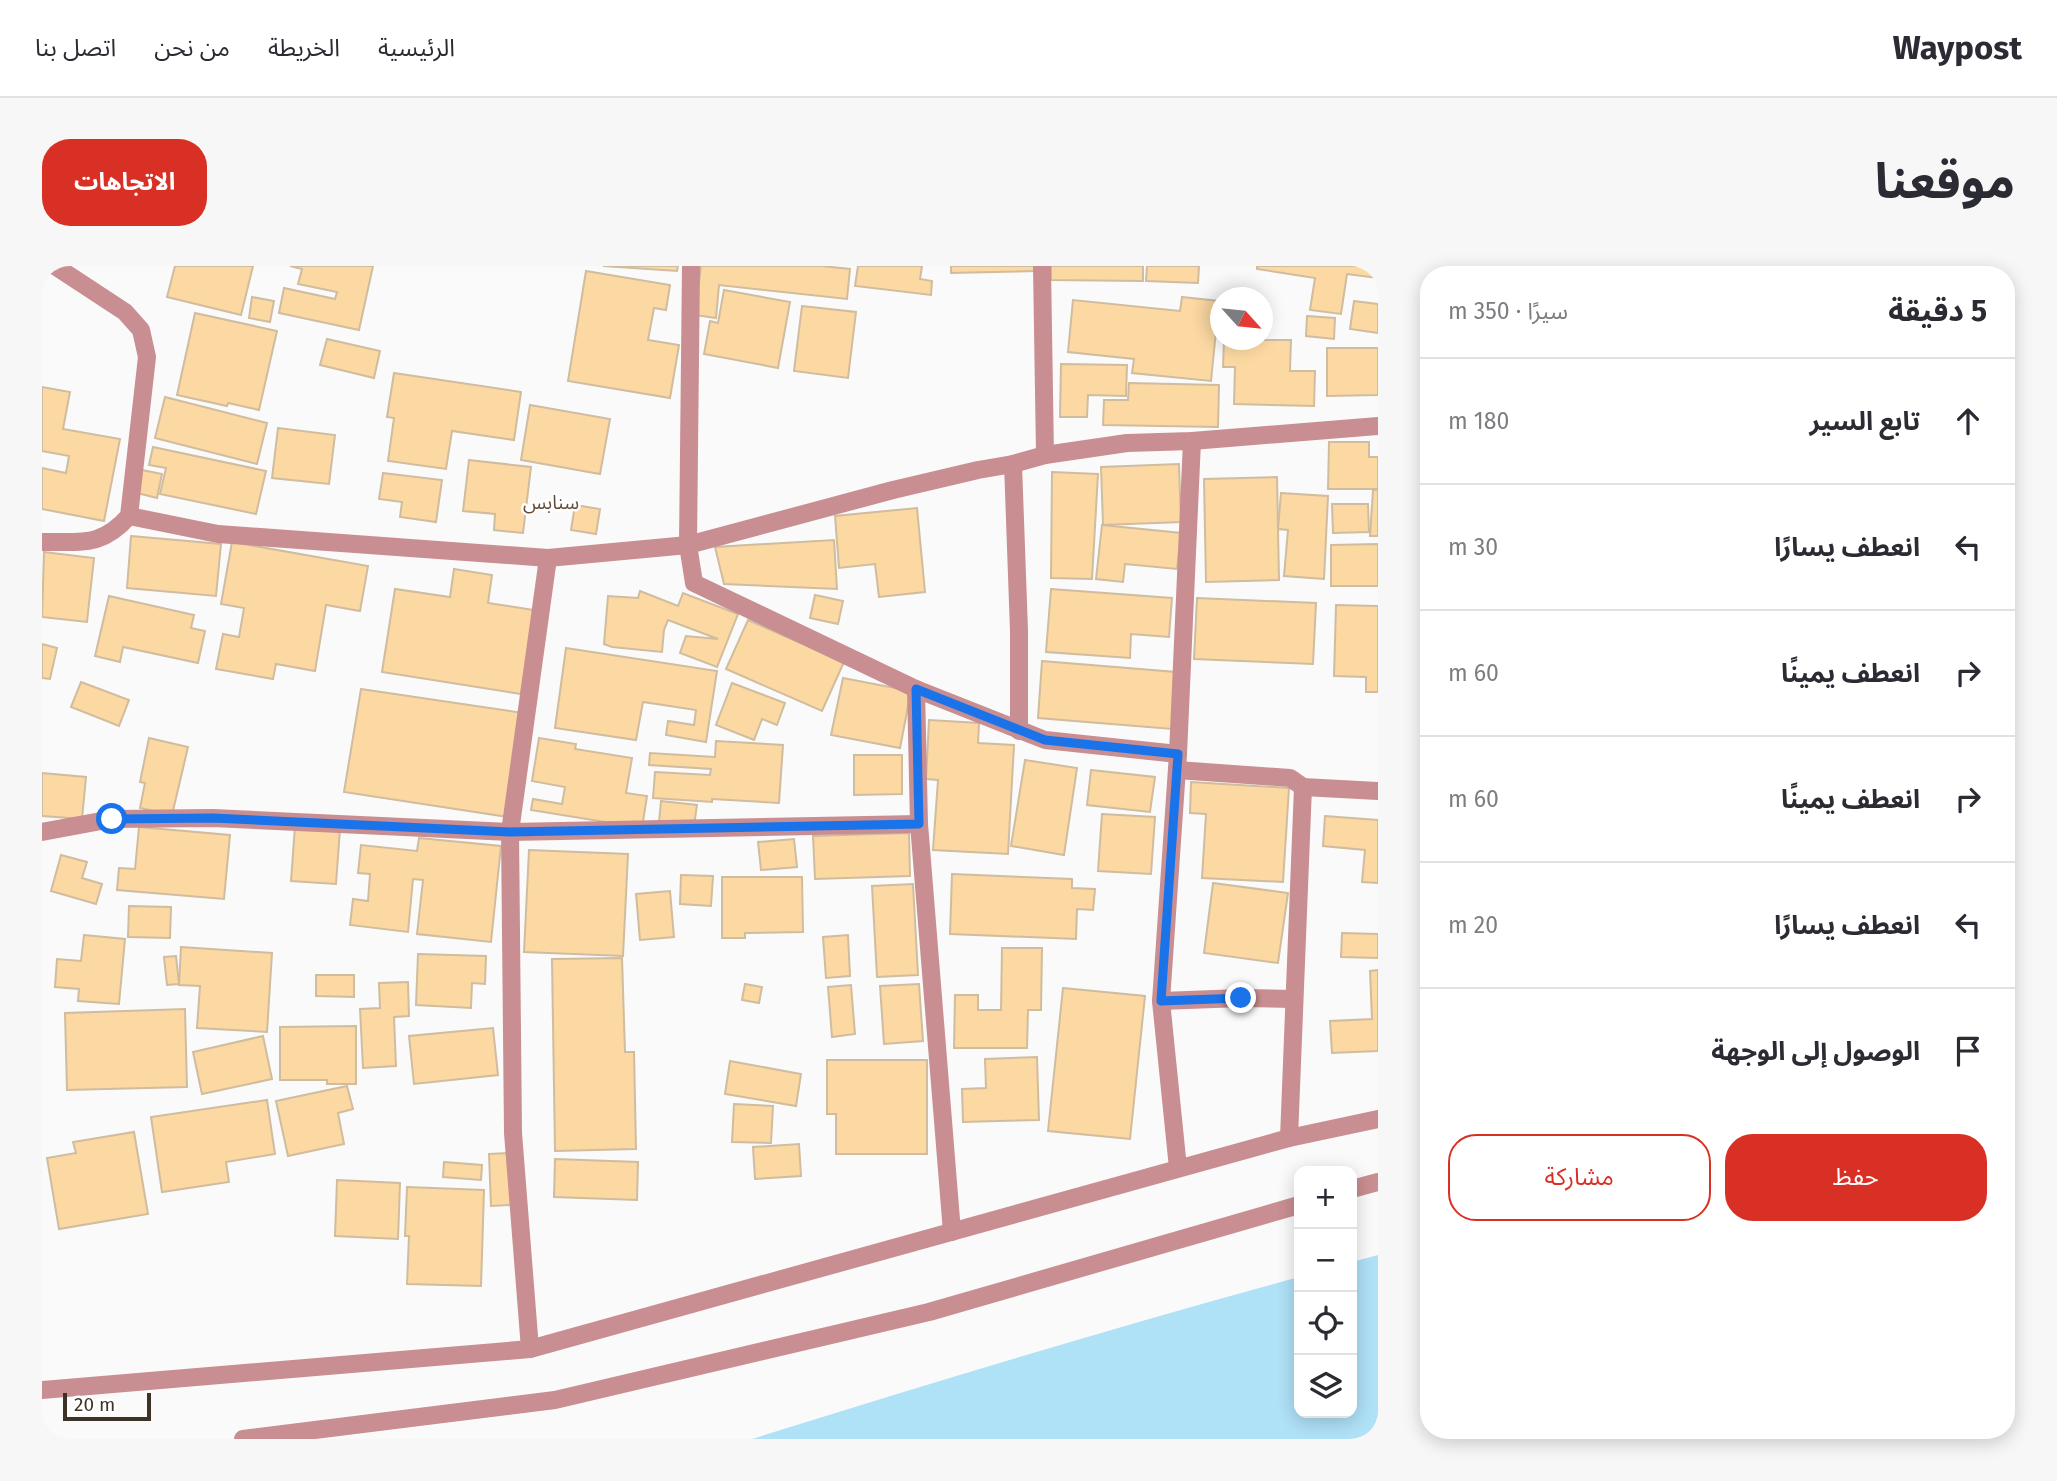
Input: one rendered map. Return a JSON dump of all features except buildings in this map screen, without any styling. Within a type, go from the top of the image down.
[{"type":"street","points":[[42,542],[92,541],[116,531],[129,516],[146,358],[141,330],[125,312],[55,266]]},
{"type":"street","points":[[691,266],[688,545],[694,583],[916,689],[1045,740],[1290,778],[1303,787],[1378,791]]},
{"type":"street","points":[[1042,266],[1045,455]]},
{"type":"street","points":[[129,516],[218,534],[548,558],[688,545],[893,490],[1045,455],[1127,443],[1192,441],[1378,426]]},
{"type":"street","points":[[1178,1168],[1161,1001],[1178,762],[1192,441]]},
{"type":"street","points":[[1013,464],[1019,631],[1019,731]]},
{"type":"street","points":[[530,1349],[513,1133],[510,832],[548,558]]},
{"type":"street","points":[[916,689],[919,824],[953,1232]]},
{"type":"street","points":[[1289,1138],[1303,787]]},
{"type":"street","points":[[42,832],[112,819],[200,818],[510,832],[919,824]]},
{"type":"street","points":[[1161,1001],[1293,999]]},
{"type":"street","points":[[42,1390],[530,1349],[1178,1168],[1289,1138],[1378,1119]]},
{"type":"street","points":[[1357,1188],[1378,1182]]},
{"type":"street","points":[[243,1439],[555,1400],[929,1312],[1294,1206]]},
{"type":"water","points":[[1378,1255],[1378,1439],[752,1439],[1025,1355],[1294,1278],[1294,1418],[1357,1418],[1357,1261]]},
{"type":"district","name":"سنابس","points":[[551,502]]},
{"type":"route","points":[[112,819],[213,818],[510,832],[919,824],[916,689],[1045,740],[1178,754],[1161,1001],[1241,998]]}]
